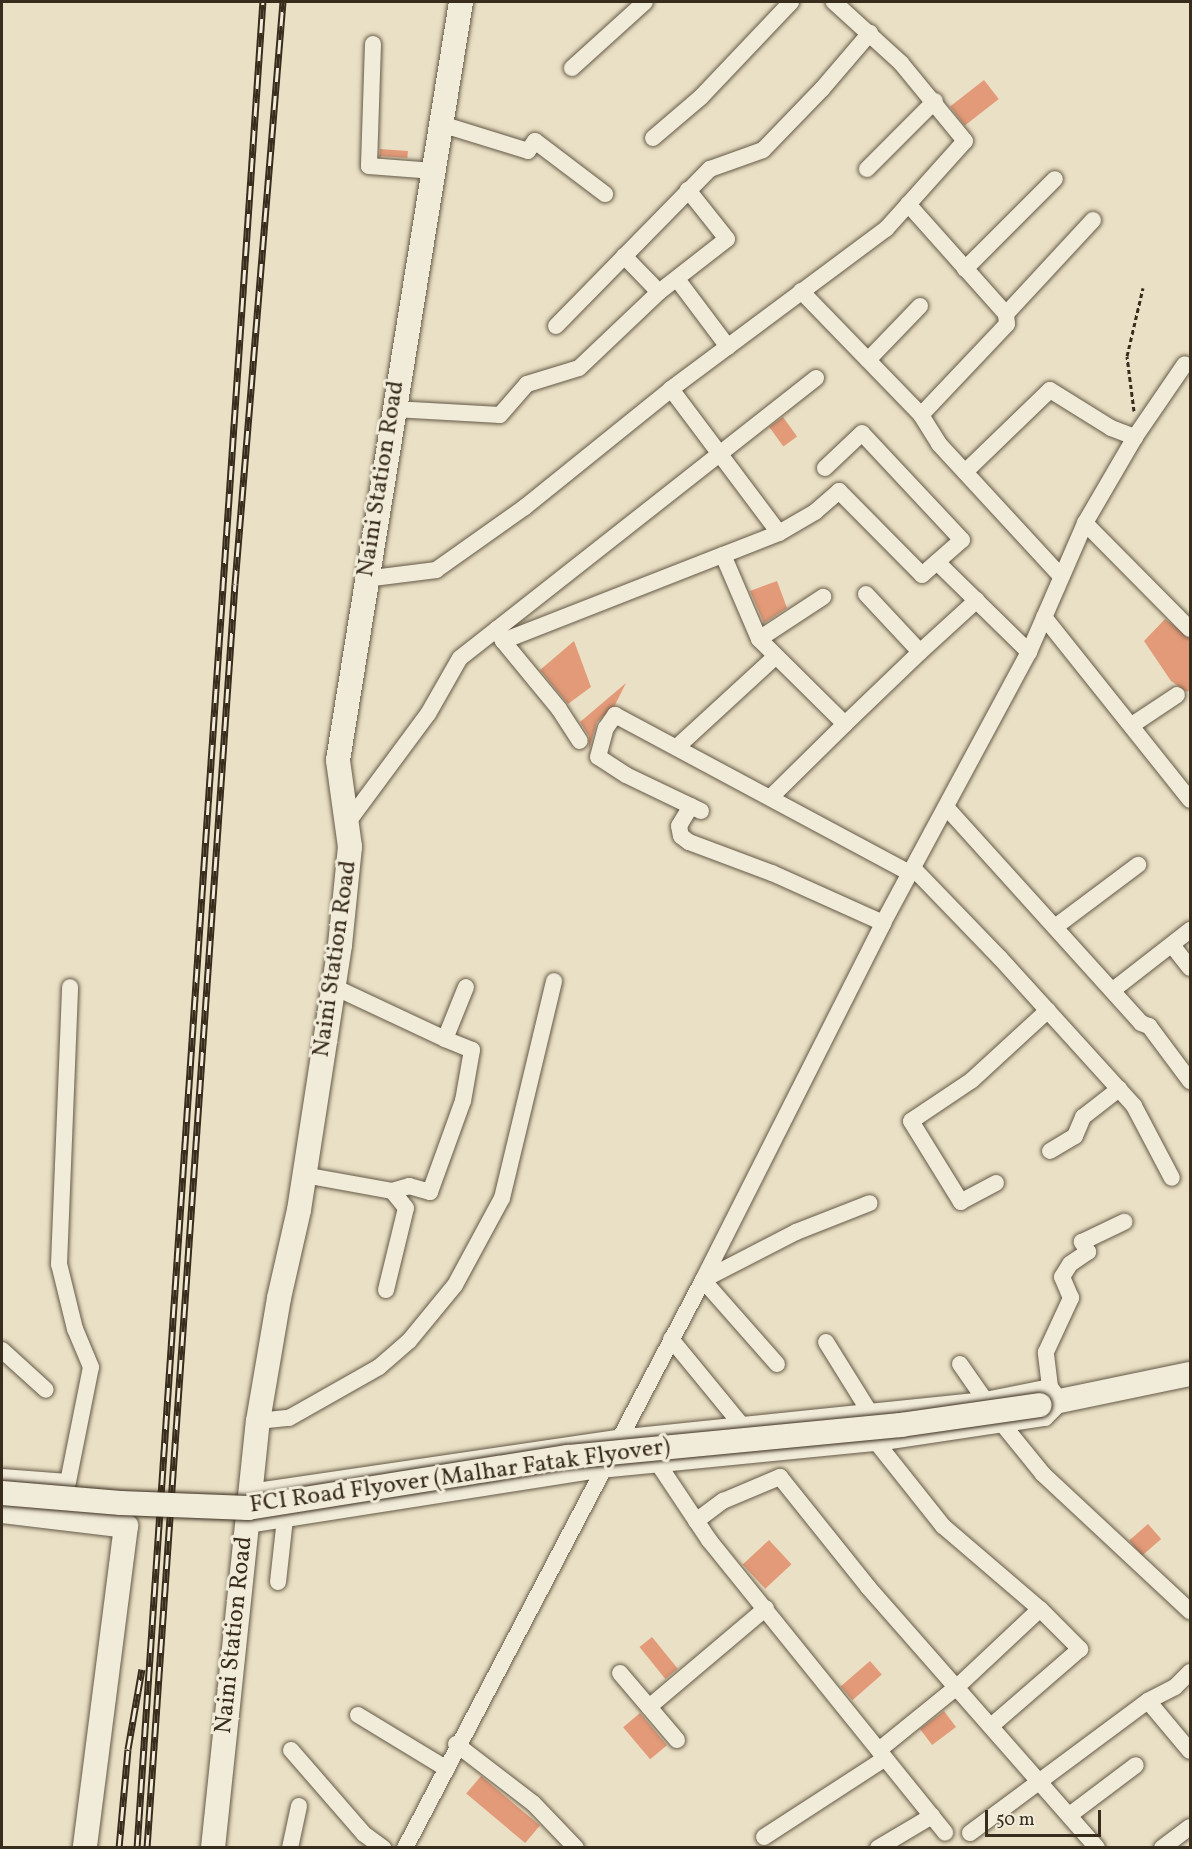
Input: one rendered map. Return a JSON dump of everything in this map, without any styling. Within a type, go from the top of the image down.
[{"type":"street","name":"Naini Station Road","points":[[213,1848],[258,1421],[304,1175],[334,987],[351,847],[345,826],[338,760],[365,579],[434,171],[460,2]]},
{"type":"street","points":[[572,68],[645,2]]},
{"type":"street","points":[[653,138],[701,97],[791,2]]},
{"type":"street","points":[[365,579],[436,570],[525,507],[671,389],[886,229],[965,141],[935,101],[870,33],[834,2]]},
{"type":"street","points":[[556,326],[688,190],[723,161],[763,150],[870,33]]},
{"type":"street","points":[[373,44],[369,166],[434,171]]},
{"type":"street","points":[[867,169],[935,101]]},
{"type":"street","points":[[441,124],[528,151],[535,141],[605,194]]},
{"type":"street","points":[[965,269],[1055,179]]},
{"type":"street","points":[[393,409],[500,416],[527,384],[579,368],[659,292],[727,239],[688,190]]},
{"type":"street","points":[[908,204],[1006,314],[1007,324],[921,415]]},
{"type":"street","points":[[1006,314],[1093,220]]},
{"type":"street","points":[[624,256],[659,292]]},
{"type":"street","points":[[677,279],[728,347]]},
{"type":"street","points":[[801,291],[921,415],[939,444],[1060,575]]},
{"type":"street","points":[[868,360],[920,306]]},
{"type":"street","points":[[405,1848],[456,1743],[703,1280],[883,923],[913,872],[1029,652],[1060,575],[1085,523],[1136,437],[1185,364]]},
{"type":"street","points":[[345,826],[428,714],[460,658],[500,635],[718,452],[816,378]]},
{"type":"street","points":[[671,389],[779,533]]},
{"type":"street","points":[[965,472],[1050,390],[1111,428],[1136,437]]},
{"type":"street","points":[[500,635],[779,533],[814,512],[838,491],[922,575],[962,540],[862,433],[825,468]]},
{"type":"street","points":[[1085,523],[1191,629]]},
{"type":"street","points":[[723,555],[759,639],[844,724]]},
{"type":"street","points":[[938,562],[1029,652]]},
{"type":"street","points":[[866,594],[920,652]]},
{"type":"street","points":[[759,639],[823,597]]},
{"type":"street","points":[[771,797],[844,724],[977,600]]},
{"type":"street","points":[[1044,617],[1191,800]]},
{"type":"street","points":[[500,635],[559,710],[580,741]]},
{"type":"street","points":[[677,747],[776,656]]},
{"type":"street","points":[[1132,726],[1177,695]]},
{"type":"street","points":[[883,923],[772,873],[689,842],[681,836],[679,826],[696,809],[626,775],[598,757],[606,728],[615,715],[913,872],[1048,1010],[1134,1106],[1172,1178]]},
{"type":"street","points":[[946,807],[1141,1023],[1149,1026],[1191,1081]]},
{"type":"street","points":[[1055,927],[1138,865]]},
{"type":"street","points":[[1113,990],[1191,930]]},
{"type":"street","points":[[1172,945],[1191,968]]},
{"type":"street","points":[[258,1421],[289,1418],[379,1367],[409,1341],[455,1285],[502,1197],[554,981]]},
{"type":"street","points":[[2,1477],[68,1482],[91,1367],[75,1329],[59,1264],[70,987]]},
{"type":"street","points":[[304,1175],[392,1191],[409,1186],[430,1192],[463,1101],[472,1050],[334,987]]},
{"type":"street","points":[[445,1039],[466,987]]},
{"type":"street","points":[[996,1183],[961,1202],[911,1121],[972,1080],[1048,1010]]},
{"type":"street","points":[[1050,1151],[1076,1136],[1083,1117],[1119,1089]]},
{"type":"street","points":[[386,1290],[406,1208],[392,1191]]},
{"type":"street","points":[[703,1280],[796,1232],[870,1203]]},
{"type":"street","points":[[246,1525],[600,1470],[877,1443],[1004,1426],[1045,1418],[1050,1398],[1046,1352],[1071,1298],[1062,1277],[1070,1264],[1088,1252],[1078,1236],[1124,1222]]},
{"type":"street","points":[[703,1280],[777,1364]]},
{"type":"street","points":[[671,1339],[740,1423]]},
{"type":"street","points":[[826,1342],[869,1411]]},
{"type":"street","points":[[2,1350],[46,1390]]},
{"type":"street","points":[[960,1364],[985,1400]]},
{"type":"street","name":"FCI Road Flyover (Malhar Fatak Flyover)","points":[[2,1493],[121,1503],[248,1508],[568,1457],[901,1425],[1191,1374]]},
{"type":"street","points":[[250,1492],[617,1438],[740,1423],[985,1400],[1050,1398]]},
{"type":"street","points":[[1004,1426],[1043,1474],[1191,1611]]},
{"type":"street","points":[[877,1443],[943,1526],[1040,1609],[1080,1649],[991,1726]]},
{"type":"street","points":[[659,1465],[696,1521],[945,1833]]},
{"type":"street","points":[[696,1521],[723,1501],[780,1477],[868,1587],[958,1686],[1039,1782],[1071,1814],[1097,1848]]},
{"type":"street","points":[[2,1511],[126,1526],[84,1848]]},
{"type":"street","points":[[278,1582],[285,1519]]},
{"type":"street","points":[[649,1707],[766,1608]]},
{"type":"street","points":[[764,1837],[882,1755],[1040,1609]]},
{"type":"street","points":[[970,1833],[1148,1701],[1175,1687],[1191,1672]]},
{"type":"street","points":[[620,1673],[677,1740]]},
{"type":"street","points":[[1148,1701],[1191,1751]]},
{"type":"street","points":[[358,1715],[444,1767]]},
{"type":"street","points":[[456,1743],[533,1803],[576,1848]]},
{"type":"street","points":[[291,1750],[364,1834],[384,1848]]},
{"type":"street","points":[[1071,1814],[1136,1765]]},
{"type":"street","points":[[290,1848],[299,1806]]},
{"type":"street","points":[[881,1847],[932,1816]]},
{"type":"street","points":[[1162,1848],[1191,1827]]},
{"type":"path","points":[[1136,437],[1127,356],[1143,288]]},
{"type":"building","points":[[984,80],[999,99],[965,125],[950,106]]},
{"type":"building","points":[[380,149],[408,151],[407,158],[380,156]]},
{"type":"building","points":[[783,417],[797,436],[783,446],[769,427]]},
{"type":"building","points":[[777,581],[787,608],[764,623],[750,591]]},
{"type":"building","points":[[1165,619],[1191,639],[1191,689],[1187,692],[1171,681],[1144,641]]},
{"type":"building","points":[[574,641],[591,687],[568,704],[540,670]]},
{"type":"building","points":[[626,683],[615,705],[597,722],[589,749],[589,736],[580,722]]},
{"type":"building","points":[[1148,1524],[1161,1539],[1142,1555],[1129,1540]]},
{"type":"building","points":[[769,1540],[792,1564],[765,1589],[743,1565]]},
{"type":"building","points":[[652,1637],[678,1669],[665,1679],[640,1647]]},
{"type":"building","points":[[870,1661],[882,1675],[852,1700],[841,1687]]},
{"type":"building","points":[[944,1711],[956,1727],[932,1745],[920,1729]]},
{"type":"building","points":[[640,1713],[667,1745],[650,1759],[623,1727]]},
{"type":"building","points":[[481,1776],[540,1825],[525,1843],[466,1794]]},
{"type":"railway","points":[[137,1848],[263,2]]},
{"type":"railway","points":[[147,1848],[235,584],[283,2]]},
{"type":"railway","points":[[119,1848],[128,1749],[142,1669]]}]
